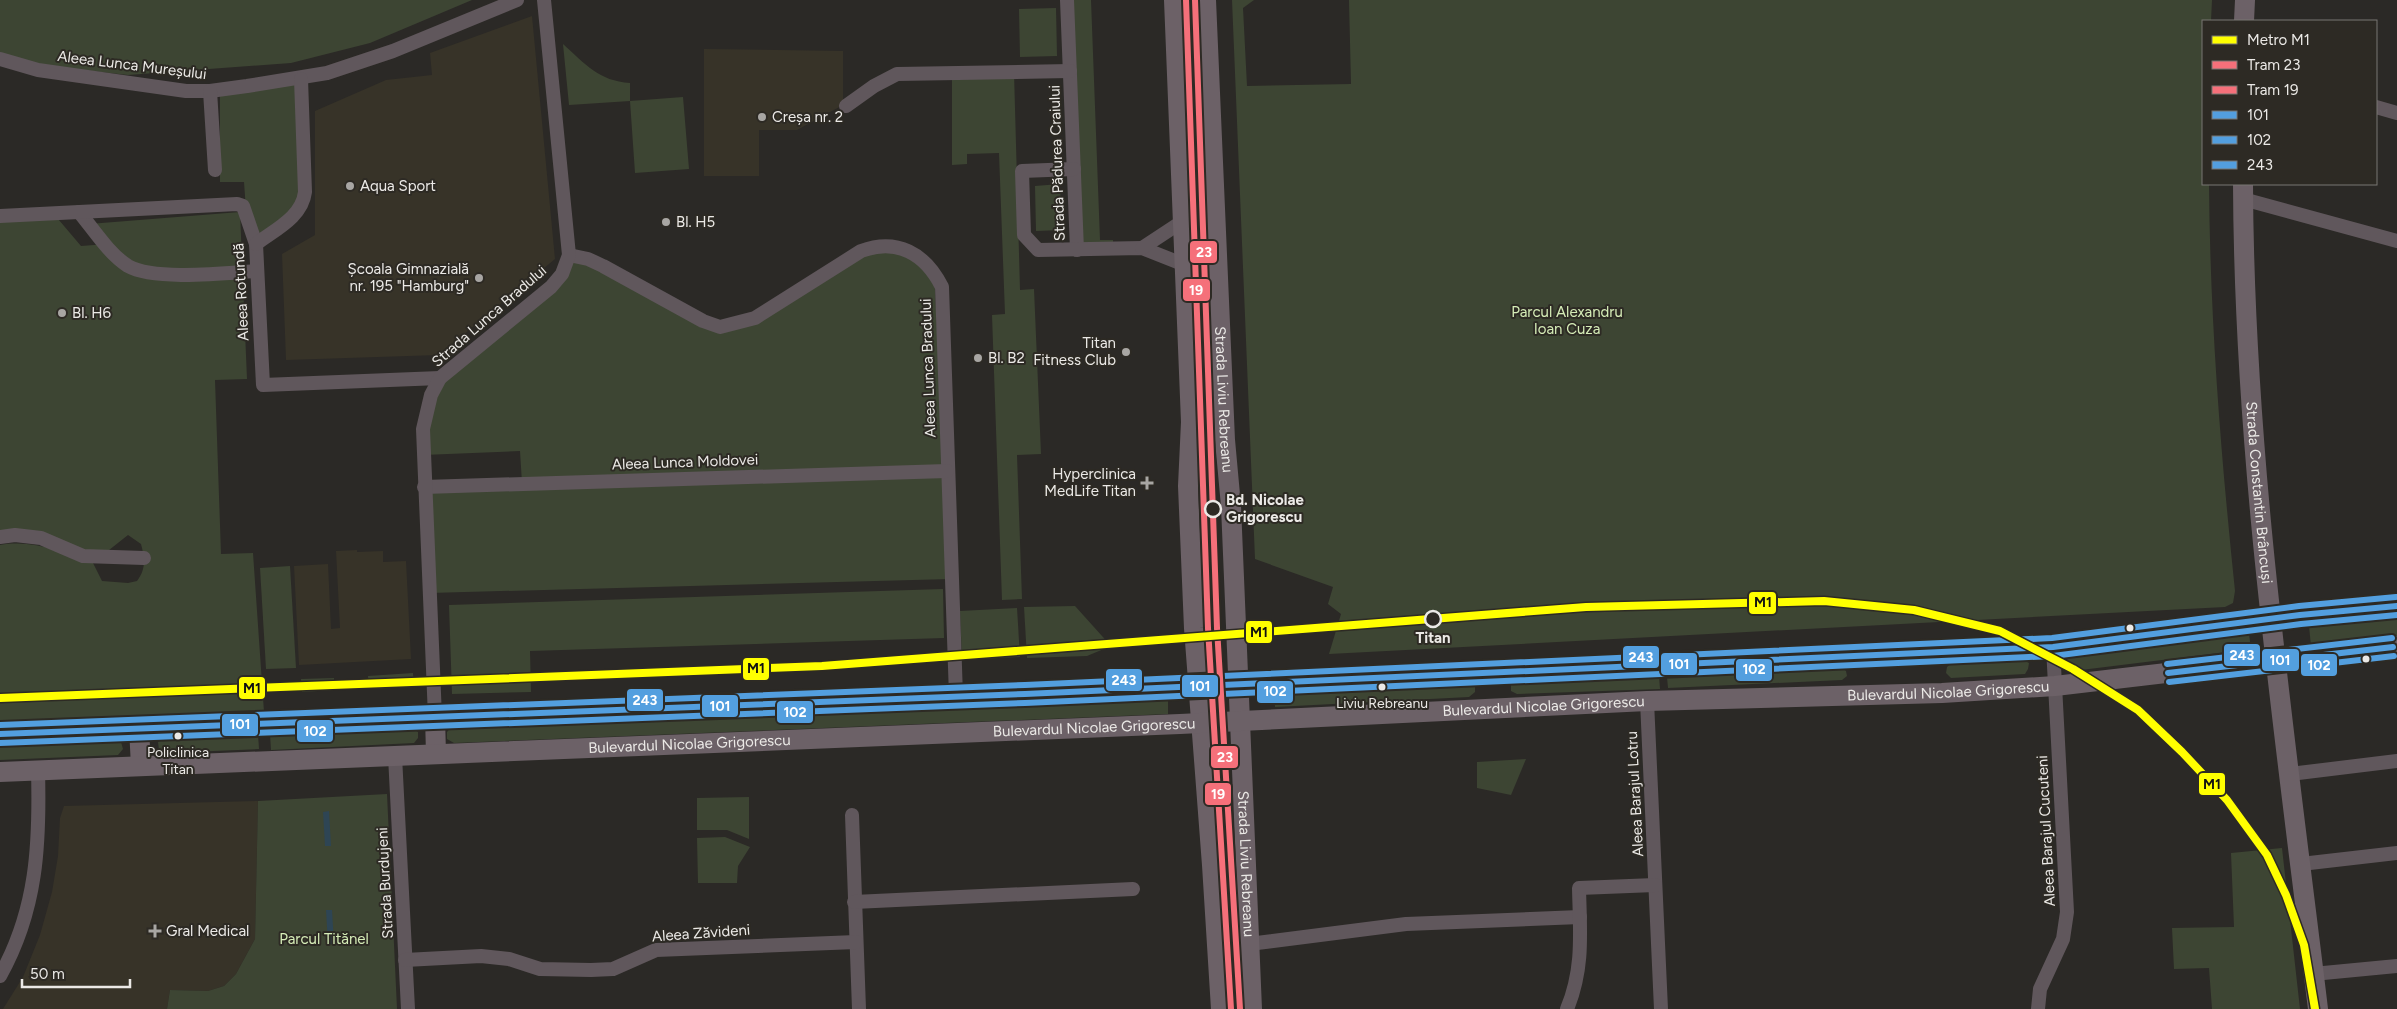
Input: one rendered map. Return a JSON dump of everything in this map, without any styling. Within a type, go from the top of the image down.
[{"type":"main road","points":[[1174,0],[1191,440],[1189,506],[1194,628],[1221,1009]]},
{"type":"main road","name":"Strada Liviu Rebreanu","points":[[1206,0],[1252,1009]]},
{"type":"main road","points":[[2244,20],[2245,0]]},
{"type":"main road","name":"Strada Constantin Brâncuși","points":[[2243,191],[2249,371],[2272,619],[2318,1009]]},
{"type":"main road","points":[[0,734],[1198,686],[2053,647],[2272,619],[2397,606]]},
{"type":"main road","name":"Bulevardul Nicolae Grigorescu","points":[[0,772],[1202,723],[1647,701],[1942,693],[2055,686],[2397,646]]},
{"type":"main road","points":[[435,717],[436,754]]},
{"type":"main road","points":[[139,728],[141,766]]},
{"type":"street","name":"Aleea Lunca Mureșului","points":[[0,59],[38,70],[186,91],[210,91],[301,79],[393,51],[517,0]]},
{"type":"street","name":"Strada Lunca Bradului","points":[[435,717],[424,487],[423,429],[426,411],[431,395],[440,378],[551,287],[562,274],[569,255],[544,0]]},
{"type":"street","name":"Strada Pădurea Craiului","points":[[1067,0],[1077,250],[1142,248],[1185,265]]},
{"type":"street","name":"Strada Pădurea Craiului","points":[[846,106],[874,86],[897,74],[1070,71]]},
{"type":"street","points":[[256,244],[295,215],[303,204],[305,192],[301,79]]},
{"type":"street","points":[[210,91],[215,170]]},
{"type":"street","points":[[2377,107],[2397,113]]},
{"type":"street","points":[[1074,169],[1022,171],[1023,226],[1024,235],[1038,250],[1077,250]]},
{"type":"street","points":[[2243,191],[2397,241]]},
{"type":"street","name":"Aleea Rotundă","points":[[0,216],[238,204],[243,206],[256,244],[263,385],[440,378]]},
{"type":"street","points":[[79,212],[118,257],[136,269],[165,274],[257,271]]},
{"type":"street","points":[[1142,248],[1183,221]]},
{"type":"street","name":"Aleea Lunca Bradului","points":[[569,255],[588,259],[603,266],[703,321],[720,327],[755,318],[861,251],[885,245],[908,251],[923,260],[934,272],[942,287],[956,696]]},
{"type":"street","name":"Aleea Lunca Moldovei","points":[[424,487],[947,471]]},
{"type":"street","points":[[0,538],[15,535],[41,538],[90,557],[144,558]]},
{"type":"street","name":"Aleea Barajul Cucuteni","points":[[2038,1009],[2040,989],[2063,939],[2067,912],[2053,647]]},
{"type":"street","name":"Aleea Barajul Lotru","points":[[1647,701],[1661,1009]]},
{"type":"street","name":"Strada Burdujeni","points":[[395,756],[408,1009]]},
{"type":"street","points":[[2290,774],[2397,761]]},
{"type":"street","points":[[0,976],[22,928],[32,890],[39,832],[38,770]]},
{"type":"street","points":[[852,815],[859,1009]]},
{"type":"street","points":[[2300,864],[2397,853]]},
{"type":"street","points":[[1567,1009],[1576,987],[1580,956],[1579,888],[1655,885]]},
{"type":"street","points":[[854,902],[1133,889]]},
{"type":"street","points":[[1250,944],[1406,924],[1580,917]]},
{"type":"street","name":"Aleea Zăvideni","points":[[405,960],[481,956],[509,958],[540,969],[591,970],[613,969],[656,950],[856,942]]},
{"type":"street","points":[[2314,974],[2397,966]]},
{"type":"shaded area","points":[[532,16],[555,259],[439,355],[286,360],[282,254],[315,235],[315,111],[386,80],[432,75],[430,53]]},
{"type":"shaded area","name":"Creșa nr. 2","points":[[704,49],[843,51],[843,105],[797,130],[759,130],[759,176],[704,176]]},
{"type":"shaded area","points":[[357,550],[357,552],[383,551],[383,562],[406,561],[411,659],[299,665],[294,566],[328,564],[331,629],[340,628],[336,551]]},
{"type":"shaded area","name":"Policlinica Titan","points":[[258,801],[255,939],[236,974],[224,986],[208,991],[170,990],[167,1009],[3,1009],[23,977],[40,935],[52,892],[58,856],[60,818],[64,806]]},
{"type":"green space","points":[[0,0],[472,0],[370,43],[291,63],[128,75],[19,63],[0,57]]},
{"type":"green space","points":[[1071,0],[1091,0],[1100,240],[1113,240],[1113,245],[1081,245]]},
{"type":"green space","name":"Parcul Alexandru Ioan Cuza","points":[[1232,0],[1254,0],[1243,8],[1247,86],[1351,84],[1349,0],[2212,0],[2211,20],[2202,20],[2202,185],[2209,185],[2214,337],[2225,490],[2235,591],[2233,603],[2225,607],[1329,654],[1341,614],[1328,604],[1333,587],[1255,559]]},
{"type":"green space","points":[[1056,8],[1057,56],[1020,57],[1019,9]]},
{"type":"green space","points":[[563,44],[586,65],[601,75],[619,82],[630,83],[630,101],[569,105]]},
{"type":"green space","points":[[1014,72],[1020,290],[1034,289],[1041,454],[1017,455],[1022,599],[1002,600],[992,315],[1005,314],[999,153],[967,154],[967,164],[952,165],[952,73]]},
{"type":"green space","points":[[301,79],[304,198],[256,244],[246,210],[244,182],[220,182],[220,90]]},
{"type":"green space","points":[[683,97],[689,169],[635,173],[630,101]]},
{"type":"green space","points":[[1060,184],[1062,230],[1036,231],[1035,186]]},
{"type":"green space","points":[[240,212],[247,379],[215,380],[221,554],[253,553],[264,712],[0,723],[0,545],[36,545],[93,563],[102,581],[128,583],[137,581],[144,564],[141,544],[128,535],[99,558],[50,541],[0,538],[0,216],[53,213],[81,246],[107,244],[89,224]]},
{"type":"green space","points":[[885,245],[934,272],[951,579],[429,593],[424,487],[522,483],[520,451],[423,455],[431,395],[551,287],[569,255],[658,296],[730,326]]},
{"type":"green space","points":[[290,566],[296,668],[266,669],[260,568]]},
{"type":"green space","points":[[943,589],[944,638],[530,651],[531,692],[452,694],[449,605]]},
{"type":"green space","points":[[1075,606],[1111,646],[1087,656],[1027,658],[1024,607]]},
{"type":"green space","points":[[1017,608],[1020,657],[962,660],[960,611]]},
{"type":"green space","points":[[2397,619],[2397,636],[2311,646],[2309,626]]},
{"type":"green space","points":[[2249,634],[2251,649],[2073,671],[2066,667],[2066,661],[2071,655]]},
{"type":"green space","points":[[2023,660],[2029,663],[2025,674],[1951,678],[1946,673],[1947,667],[1952,663]]},
{"type":"green space","points":[[1842,668],[1846,671],[1847,676],[1842,680],[1668,688],[1667,677]]},
{"type":"green space","points":[[413,673],[414,687],[369,689],[368,676]]},
{"type":"green space","points":[[1659,676],[1660,689],[1517,694],[1511,691],[1511,684],[1516,681]]},
{"type":"green space","points":[[334,678],[334,690],[302,692],[301,679]]},
{"type":"green space","points":[[1468,681],[1475,685],[1475,692],[1469,697],[1275,707],[1274,690]]},
{"type":"green space","points":[[1168,698],[1168,714],[454,743],[447,739],[447,732],[453,725]]},
{"type":"green space","points":[[411,728],[418,732],[418,738],[414,743],[271,750],[270,734]]},
{"type":"green space","points":[[258,734],[259,749],[166,753],[159,750],[158,742],[165,738]]},
{"type":"green space","points":[[117,739],[121,742],[123,749],[118,755],[0,760],[0,744]]},
{"type":"green space","points":[[1526,759],[1511,795],[1477,788],[1477,762]]},
{"type":"green space","name":"Parcul Titănel","points":[[387,794],[397,1009],[167,1009],[170,990],[208,991],[224,986],[236,974],[255,939],[258,801]]},
{"type":"green space","points":[[749,797],[749,839],[727,830],[697,830],[697,798]]},
{"type":"green space","points":[[725,837],[750,847],[738,866],[737,883],[698,883],[697,838]]},
{"type":"green space","points":[[2282,848],[2300,1009],[2212,1009],[2209,968],[2174,969],[2172,928],[2234,927],[2231,853]]},
{"type":"water","points":[[329,811],[331,846],[325,846],[323,812]]},
{"type":"water","points":[[326,910],[332,910],[334,944],[328,944]]},
{"type":"metro line","name":"M1","points":[[0,698],[822,666],[1586,607],[1824,601],[1914,610],[2000,631],[2073,669],[2138,710],[2182,752],[2227,800],[2267,855],[2286,895],[2304,945],[2315,1009]]},
{"type":"tram line","name":"19","points":[[1186,0],[1208,628],[1231,1009]]},
{"type":"tram line","name":"23","points":[[1195,0],[1217,628],[1240,1009]]},
{"type":"transit line","name":"243","points":[[0,725],[1025,685],[2052,638],[2299,606],[2396,597]]},
{"type":"transit line","name":"101","points":[[0,734],[1025,694],[2053,647],[2300,615],[2397,606]]},
{"type":"transit line","name":"102","points":[[0,743],[1025,703],[2053,656],[2301,624],[2397,615]]},
{"type":"transit line","name":"243","points":[[2167,664],[2392,638]]},
{"type":"transit line","name":"101","points":[[2168,673],[2393,647]]},
{"type":"transit line","name":"102","points":[[2169,682],[2394,656]]},
{"type":"place","name":"Creșa nr. 2","points":[[762,117]]},
{"type":"place","name":"Aqua Sport","points":[[350,186]]},
{"type":"place","name":"Bl. H5","points":[[666,222]]},
{"type":"place","name":"Școala Gimnazială nr. 195 \"Hamburg\"","points":[[479,278]]},
{"type":"place","name":"Bl. H6","points":[[62,313]]},
{"type":"place","name":"Titan Fitness Club","points":[[1126,352]]},
{"type":"place","name":"Bl. B2","points":[[978,358]]},
{"type":"place","name":"Hyperclinica MedLife Titan","points":[[1147,483]]},
{"type":"place","name":"Bd. Nicolae Grigorescu","points":[[1213,509]]},
{"type":"place","name":"Titan","points":[[1433,619]]},
{"type":"place","name":"Liviu Rebreanu","points":[[1382,687]]},
{"type":"place","name":"Policlinica Titan","points":[[178,736]]},
{"type":"place","name":"Gral Medical","points":[[155,931]]}]
